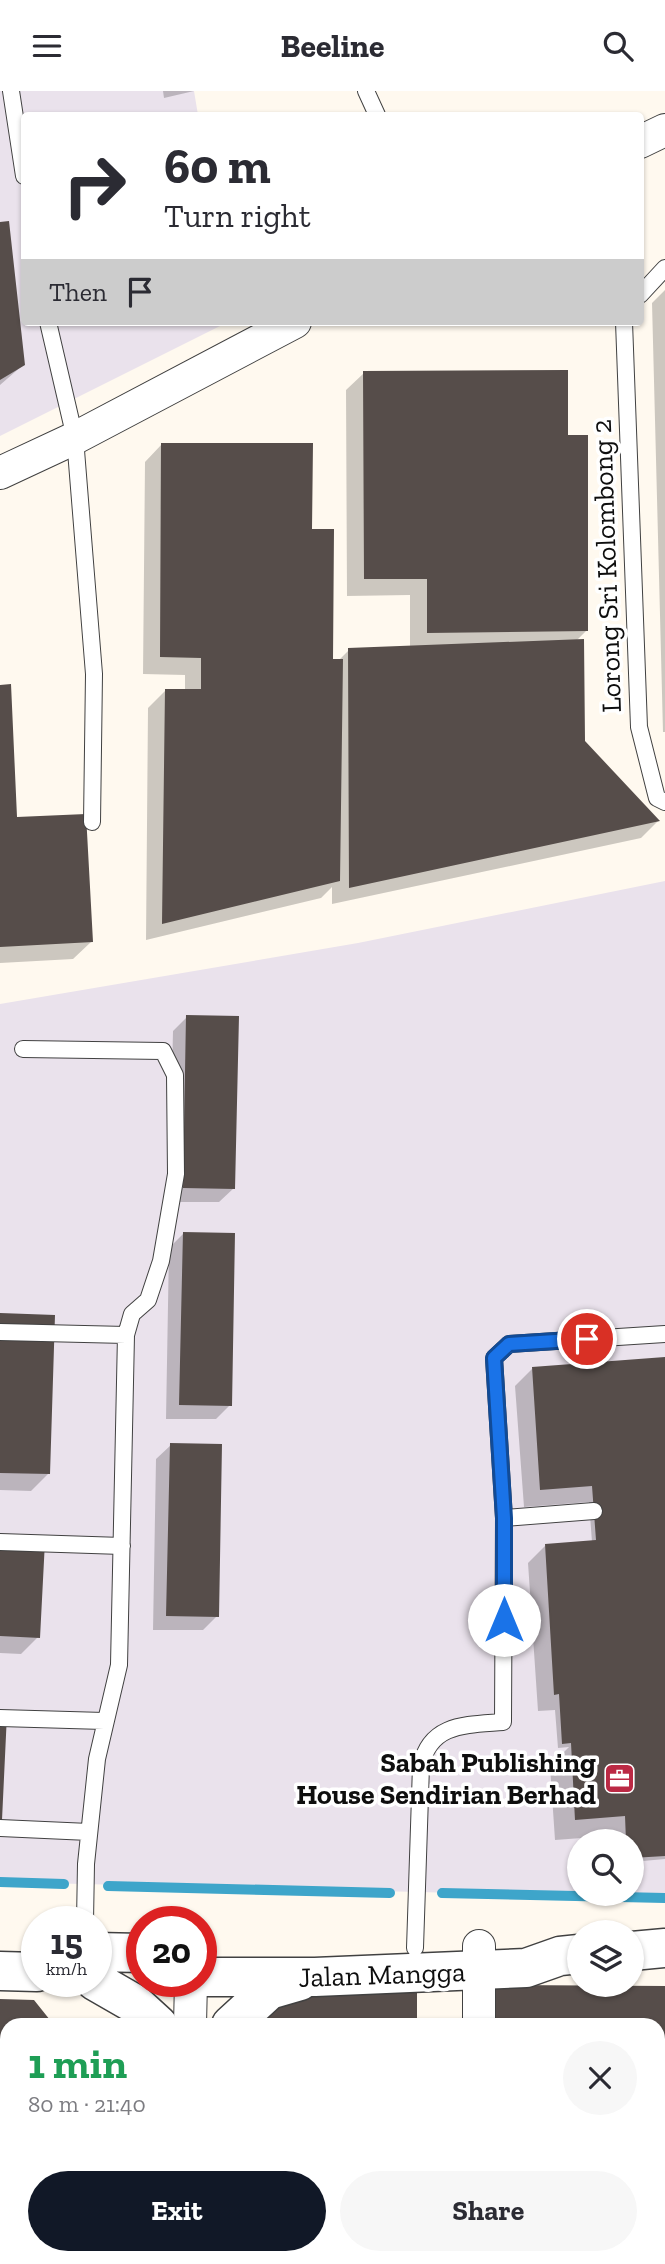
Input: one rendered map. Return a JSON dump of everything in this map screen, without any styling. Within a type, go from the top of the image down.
[{"type":"street","points":[[644,140],[665,130]]},
{"type":"street","points":[[0,473],[75,438],[287,326]]},
{"type":"street","name":"Jalan Mangga","points":[[217,1954],[415,1948],[526,1968],[567,1956]]},
{"type":"street","points":[[644,1950],[665,1948]]},
{"type":"street","points":[[0,1950],[21,1951]]},
{"type":"street","points":[[479,1958],[479,2018]]},
{"type":"street","name":"Jalan Mangga","points":[[217,1977],[312,1977],[479,1958]]},
{"type":"street","points":[[0,1971],[21,1972]]},
{"type":"street","points":[[239,2018],[269,1990],[312,1977]]},
{"type":"street","points":[[112,1991],[135,2004],[150,2018]]},
{"type":"street","points":[[190,2018],[191,1997]]},
{"type":"lane","points":[[11,91],[21,156]]},
{"type":"lane","points":[[366,91],[376,112]]},
{"type":"lane","points":[[644,291],[665,268]]},
{"type":"lane","points":[[49,326],[75,438],[94,674],[92,822]]},
{"type":"lane","name":"Lorong Sri Kolombong 2","points":[[624,326],[639,727],[657,798],[665,802]]},
{"type":"lane","points":[[23,1049],[163,1051],[175,1075],[176,1174],[161,1261],[148,1300],[132,1314],[126,1335],[119,1665],[114,1696],[104,1721],[89,1832],[86,1906]]},
{"type":"lane","points":[[0,1332],[126,1335]]},
{"type":"lane","points":[[415,1948],[420,1780],[424,1749],[437,1734],[470,1725],[503,1722],[504,1518],[494,1358],[509,1344],[665,1334]]},
{"type":"lane","points":[[504,1518],[594,1511]]},
{"type":"lane","points":[[0,1542],[122,1546]]},
{"type":"lane","points":[[0,1717],[104,1721]]},
{"type":"lane","points":[[0,1828],[89,1832]]},
{"type":"shaded area","points":[[0,91],[194,91],[198,112],[21,112],[21,326],[220,326],[0,436]]},
{"type":"shaded area","points":[[665,881],[665,1898],[644,1897],[644,1829],[567,1829],[567,1896],[0,1882],[0,1004],[358,943]]},
{"type":"building","points":[[9,221],[25,365],[0,380],[0,222]]},
{"type":"building","points":[[568,370],[568,435],[588,435],[588,631],[427,633],[427,579],[364,579],[363,371]]},
{"type":"building","points":[[161,443],[313,443],[312,529],[334,529],[333,659],[343,659],[340,881],[162,924],[165,689],[201,689],[201,658],[160,657]]},
{"type":"building","points":[[584,639],[585,741],[660,821],[349,888],[348,648]]},
{"type":"building","points":[[11,684],[17,817],[86,814],[93,942],[0,947],[0,685]]},
{"type":"building","points":[[186,1015],[239,1016],[235,1189],[183,1188]]},
{"type":"building","points":[[183,1232],[235,1233],[232,1406],[179,1405]]},
{"type":"building","points":[[0,1313],[55,1315],[50,1474],[0,1473]]},
{"type":"building","points":[[665,1357],[665,1856],[644,1857],[644,1829],[626,1829],[625,1816],[575,1820],[571,1743],[562,1744],[559,1694],[554,1695],[545,1544],[596,1540],[592,1486],[540,1490],[532,1367]]},
{"type":"building","points":[[170,1443],[222,1444],[219,1617],[166,1616]]},
{"type":"building","points":[[0,1539],[45,1541],[40,1638],[0,1636]]},
{"type":"building","points":[[0,1713],[7,1714],[2,1820],[0,1820]]},
{"type":"building","points":[[254,1983],[417,1983],[417,2018],[214,2018]]},
{"type":"building","points":[[492,1985],[567,1985],[567,1997],[644,1997],[644,1986],[665,1986],[665,2018],[491,2018]]},
{"type":"building","points":[[0,1999],[34,2000],[48,2018],[0,2018]]},
{"type":"waterway","points":[[0,1882],[64,1884]]},
{"type":"waterway","points":[[108,1886],[390,1893]]},
{"type":"waterway","points":[[442,1893],[665,1898]]},
{"type":"place","name":"Sabah Publishing House Sendirian Berhad","points":[[619,1778]]},
{"type":"route","points":[[504,1620],[504,1518],[494,1358],[509,1344],[587,1339]]}]
